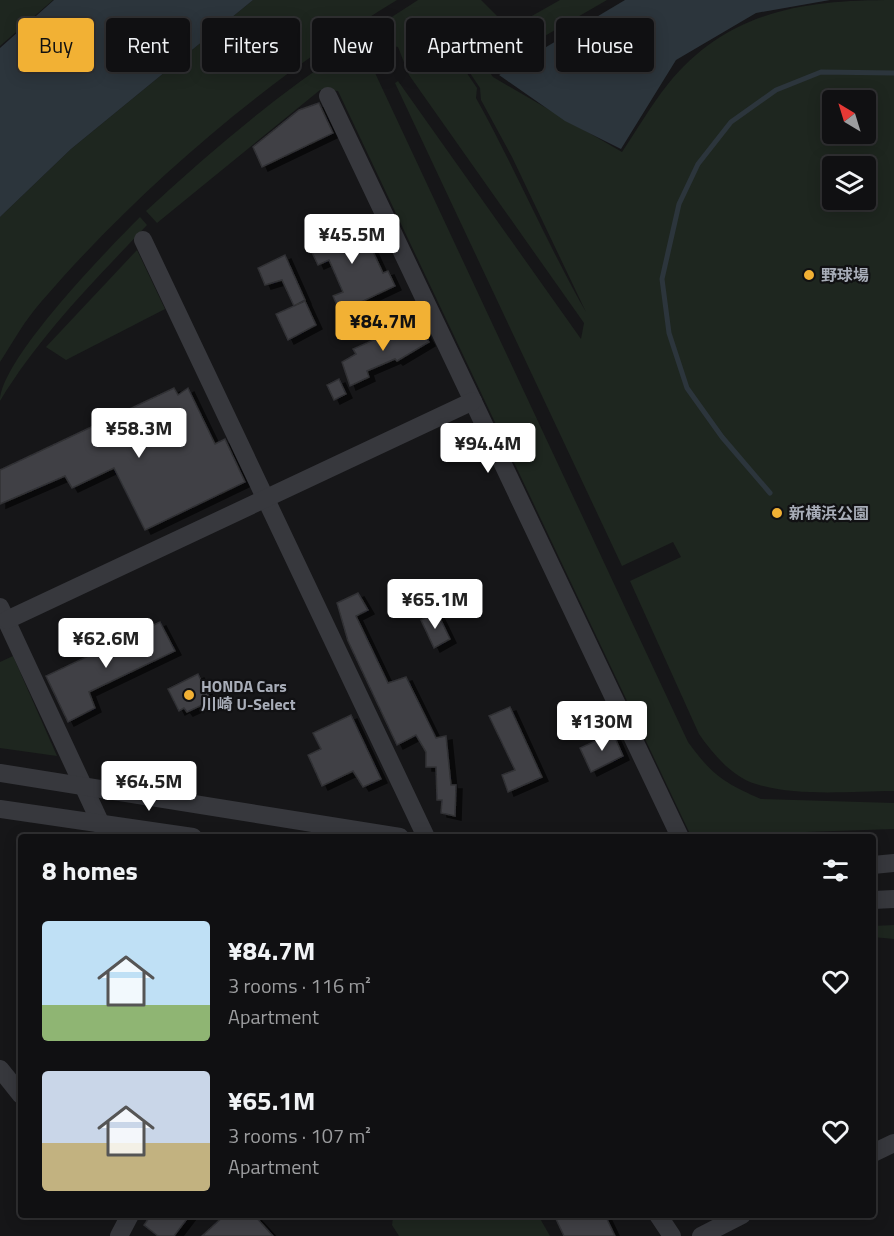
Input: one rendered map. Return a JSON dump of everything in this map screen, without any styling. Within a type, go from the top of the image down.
[{"type":"street","points":[[328,96],[679,834]]},
{"type":"street","points":[[143,240],[425,834]]},
{"type":"street","points":[[103,830],[3,614],[266,500],[473,401]]},
{"type":"street","points":[[0,773],[381,834]]},
{"type":"street","points":[[0,809],[103,830],[154,834]]},
{"type":"street","points":[[876,865],[894,863]]},
{"type":"street","points":[[876,900],[894,899]]},
{"type":"street","points":[[0,1069],[18,1091]]},
{"type":"street","points":[[876,1152],[894,1143]]},
{"type":"street","points":[[122,1235],[129,1218]]},
{"type":"street","points":[[660,1218],[672,1236]]},
{"type":"street","points":[[701,1236],[736,1218]]},
{"type":"shaded area","points":[[0,0],[53,0],[32,18],[18,18],[18,30],[0,46]]},
{"type":"shaded area","points":[[54,0],[253,0],[231,18],[202,18],[202,42],[190,52],[190,18],[106,18],[106,72],[165,72],[71,149],[0,217],[0,48],[18,32],[18,72],[94,72],[94,18],[34,18]]},
{"type":"shaded area","points":[[253,0],[397,0],[369,18],[312,18],[312,56],[300,65],[300,18],[231,18]]},
{"type":"shaded area","name":"新横浜公園","points":[[418,0],[481,0],[499,18],[406,18],[406,67],[398,47],[394,46],[394,18],[390,18]]},
{"type":"shaded area","points":[[560,0],[607,0],[576,18],[556,18],[556,29],[544,36],[544,18],[528,18]]},
{"type":"shaded area","points":[[625,0],[830,0],[756,13],[676,60],[621,149],[565,121],[499,75],[504,72],[544,72],[544,48],[556,41],[556,72],[654,72],[654,18],[595,18]]},
{"type":"shaded area","name":"新横浜公園","points":[[894,0],[894,791],[807,792],[789,791],[756,784],[731,770],[717,757],[699,734],[630,581],[681,557],[673,542],[622,566],[395,83],[398,81],[581,339],[584,323],[408,72],[466,72],[477,88],[476,98],[586,312],[512,157],[481,100],[480,88],[469,72],[490,72],[493,77],[622,152],[662,92],[691,59],[716,40],[742,25],[770,14],[799,7]]},
{"type":"shaded area","points":[[202,42],[202,72],[291,72],[207,138],[120,217],[41,302],[0,362],[0,217],[71,149],[165,72],[190,72],[190,52]]},
{"type":"shaded area","points":[[313,72],[375,72],[688,742],[704,762],[719,777],[761,799],[894,803],[894,829],[690,834],[338,91],[320,90],[157,223],[146,211],[243,126]]},
{"type":"shaded area","points":[[140,217],[147,225],[50,331],[0,401],[5,383],[17,359],[36,333],[82,278]]},
{"type":"shaded area","points":[[137,250],[165,309],[66,360],[46,347]]},
{"type":"shaded area","points":[[13,656],[57,756],[0,748],[0,662]]},
{"type":"shaded area","points":[[894,925],[894,939],[876,937],[876,926]]},
{"type":"shaded area","points":[[393,1218],[540,1218],[550,1236],[399,1236],[392,1225]]},
{"type":"building","points":[[319,103],[333,133],[262,167],[253,147],[299,110]]},
{"type":"building","points":[[358,219],[383,273],[388,271],[395,286],[340,312],[333,296],[343,292],[329,260],[318,265],[308,244]]},
{"type":"building","points":[[285,255],[305,300],[294,306],[282,280],[265,285],[258,268]]},
{"type":"building","points":[[305,301],[316,325],[288,340],[276,314]]},
{"type":"building","points":[[405,326],[409,332],[420,326],[429,342],[397,361],[395,359],[367,371],[369,377],[350,386],[342,362],[356,354],[353,349]]},
{"type":"building","points":[[339,379],[346,394],[334,400],[327,385]]},
{"type":"building","points":[[174,388],[178,395],[188,388],[215,444],[225,439],[245,482],[145,530],[114,468],[72,488],[65,476],[0,504],[0,470]]},
{"type":"building","points":[[358,593],[368,610],[356,616],[388,683],[406,677],[436,738],[446,736],[451,785],[456,785],[455,816],[441,813],[442,800],[437,800],[436,767],[426,767],[426,752],[416,735],[397,745],[348,641],[337,603]]},
{"type":"building","points":[[437,612],[450,639],[434,648],[421,620]]},
{"type":"building","points":[[160,622],[175,651],[89,692],[95,708],[68,722],[46,676]]},
{"type":"building","name":"HONDA Cars 川崎 U-Select","points":[[198,674],[211,701],[187,712],[184,708],[179,711],[168,689]]},
{"type":"building","points":[[510,707],[542,777],[508,792],[502,775],[515,770],[489,716]]},
{"type":"building","points":[[351,715],[381,779],[363,787],[353,771],[322,786],[308,755],[321,749],[313,733]]},
{"type":"building","points":[[613,733],[623,756],[591,772],[580,748]]},
{"type":"building","points":[[149,1218],[188,1218],[174,1236],[158,1236],[144,1225]]},
{"type":"building","points":[[222,1218],[257,1218],[273,1236],[202,1236]]},
{"type":"building","points":[[606,1218],[615,1236],[564,1236],[556,1219]]},
{"type":"waterway","points":[[770,493],[722,437],[687,388],[669,333],[662,279],[679,204],[698,164],[731,122],[776,90],[821,72],[894,73]]},
{"type":"place","name":"野球場","points":[[809,275]]},
{"type":"place","name":"新横浜公園","points":[[777,513]]},
{"type":"place","name":"HONDA Cars 川崎 U-Select","points":[[189,695]]}]
